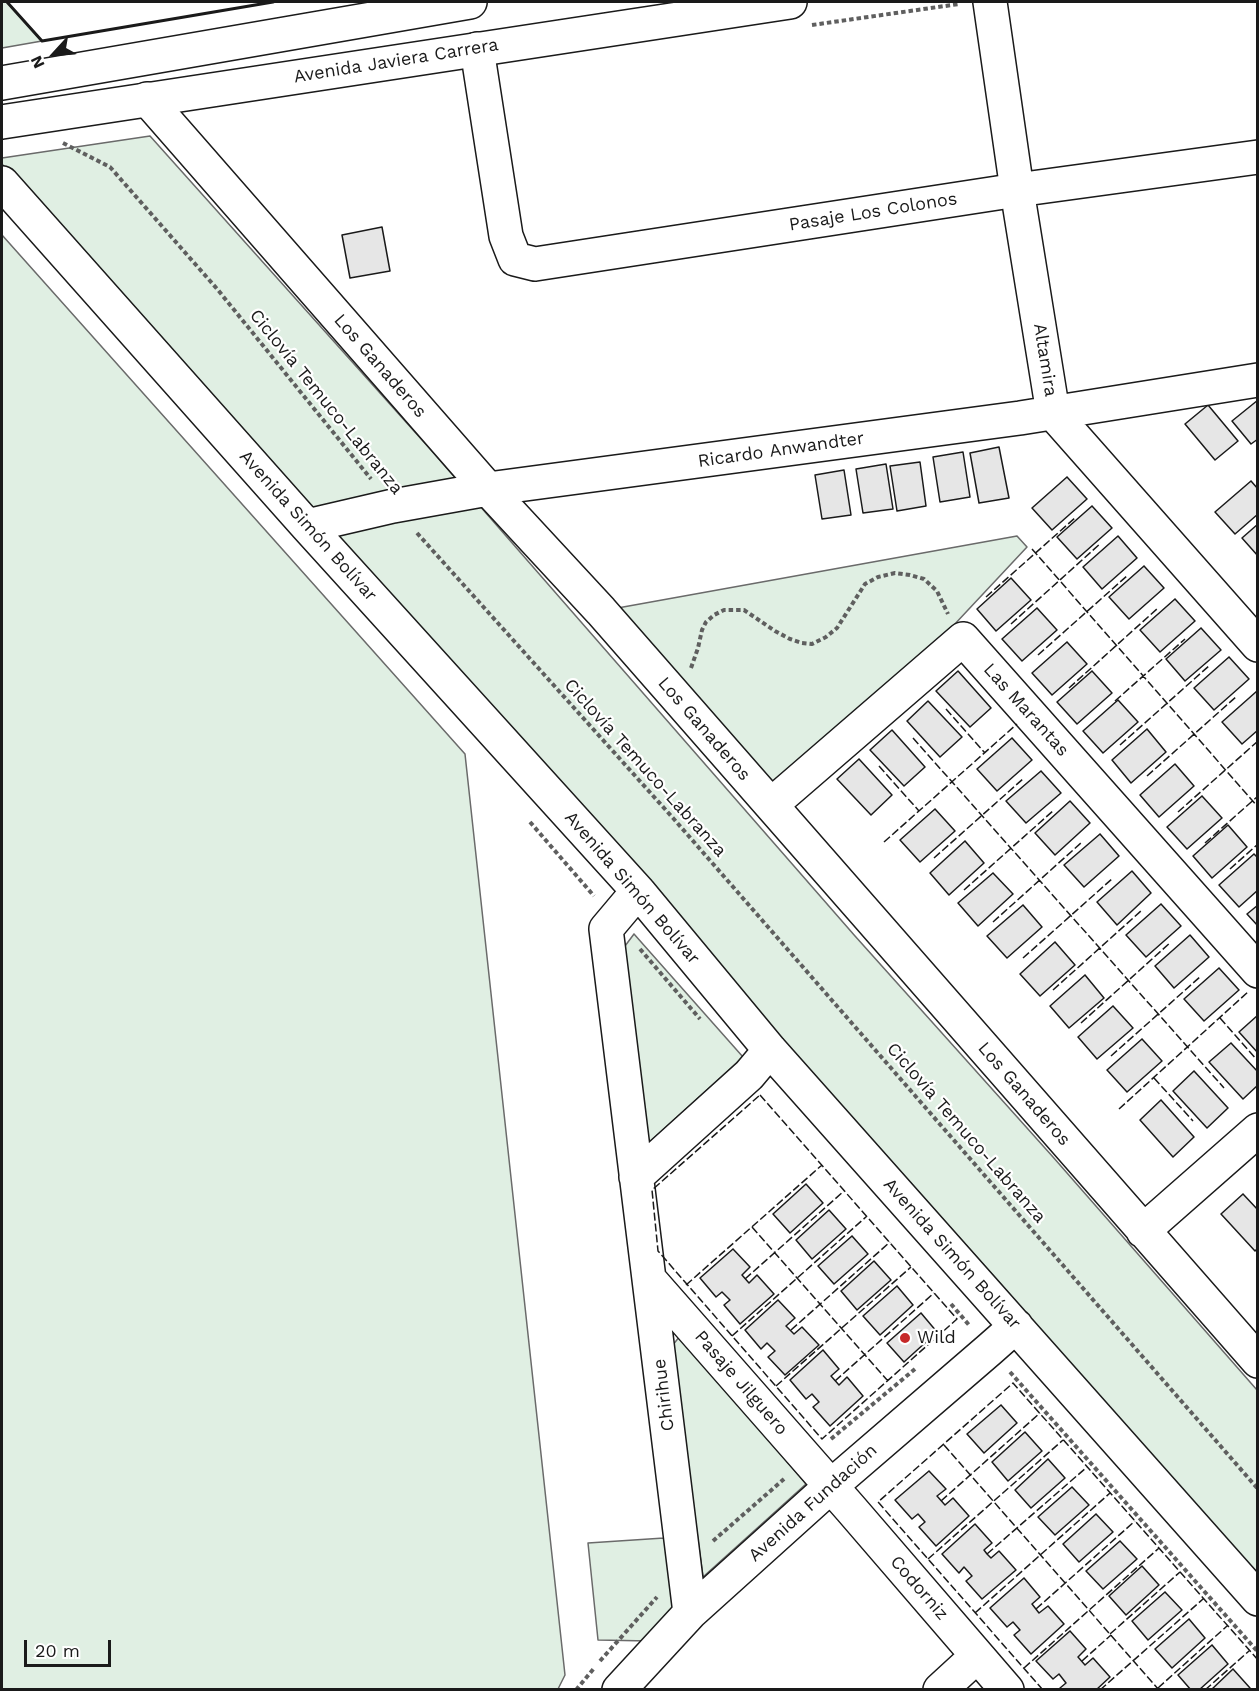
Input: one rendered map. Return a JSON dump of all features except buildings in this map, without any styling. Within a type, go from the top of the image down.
[{"type":"street","points":[[2,83],[470,2]]},
{"type":"street","name":"Avenida Javiera Carrera","points":[[2,122],[790,2]]},
{"type":"street","name":"Altamira","points":[[990,2],[1053,413],[1257,645]]},
{"type":"street","name":"Pasaje Los Colonos","points":[[477,49],[506,236],[515,259],[535,264],[1017,190],[1257,157]]},
{"type":"street","points":[[147,99],[154,81],[167,64],[191,50]]},
{"type":"street","name":"Los Ganaderos","points":[[147,99],[488,489],[601,611],[1257,1361]]},
{"type":"street","name":"Avenida Simón Bolívar","points":[[2,183],[306,525],[638,891],[770,1050],[1257,1599]]},
{"type":"street","name":"Ricardo Anwandter","points":[[306,525],[488,489],[1053,413],[1257,380]]},
{"type":"street","name":"Las Marantas","points":[[951,650],[963,639],[1257,971]]},
{"type":"street","points":[[771,805],[951,650]]},
{"type":"street","name":"Chirihue","points":[[638,891],[606,929],[690,1613]]},
{"type":"street","points":[[636,1177],[749,1075],[770,1050]]},
{"type":"street","points":[[1143,1231],[1257,1130]]},
{"type":"street","name":"Pasaje Jilguero","points":[[650,1280],[831,1486]]},
{"type":"street","name":"Avenida Fundación","points":[[619,1689],[690,1613],[831,1486],[1016,1326]]},
{"type":"street","name":"Codorniz","points":[[831,1486],[1007,1689]]},
{"type":"street","points":[[940,1689],[977,1656]]},
{"type":"path","name":"Ciclovía Temuco-Labranza","points":[[38,116],[65,146],[110,167],[219,290],[393,506],[673,818],[1257,1489]]},
{"type":"path","points":[[678,700],[698,648],[705,622],[714,615],[724,610],[744,610],[790,639],[812,644],[837,628],[865,584],[878,577],[894,573],[924,579],[937,591],[953,626],[951,650]]},
{"type":"green space","points":[[2,2],[7,2],[42,41],[2,48]]},
{"type":"green space","points":[[150,136],[431,450],[855,936],[1257,1390],[1257,1580],[999,1282],[2,164],[2,158]]},
{"type":"green space","points":[[2,235],[465,754],[565,1675],[558,1689],[2,1689]]},
{"type":"green space","points":[[1017,536],[1027,547],[953,626],[771,805],[601,611]]},
{"type":"green space","points":[[634,934],[743,1057],[644,1147],[622,950]]},
{"type":"green space","points":[[680,1336],[806,1484],[703,1577],[672,1346]]},
{"type":"green space","points":[[664,1538],[679,1599],[649,1641],[598,1640],[588,1543]]},
{"type":"fence","points":[[986,597],[1076,517]]},
{"type":"fence","points":[[1011,624],[1101,543]]},
{"type":"fence","points":[[1032,549],[1258,807]]},
{"type":"fence","points":[[1038,655],[1128,575]]},
{"type":"fence","points":[[1069,688],[1158,608]]},
{"type":"fence","points":[[1115,701],[1185,639]]},
{"type":"fence","points":[[1120,745],[1210,665]]},
{"type":"fence","points":[[1147,776],[1237,696]]},
{"type":"fence","points":[[946,709],[985,753]]},
{"type":"fence","points":[[884,842],[1017,724]]},
{"type":"fence","points":[[913,738],[1224,1088]]},
{"type":"fence","points":[[1178,812],[1258,741]]},
{"type":"fence","points":[[879,766],[919,811]]},
{"type":"fence","points":[[934,858],[1024,778]]},
{"type":"fence","points":[[1205,843],[1258,796]]},
{"type":"fence","points":[[964,890],[1054,810]]},
{"type":"fence","points":[[993,922],[1082,842]]},
{"type":"fence","points":[[1230,869],[1258,844]]},
{"type":"fence","points":[[1023,958],[1113,878]]},
{"type":"fence","points":[[1053,990],[1142,910]]},
{"type":"fence","points":[[1081,1023],[1171,942]]},
{"type":"fence","points":[[1111,1056],[1201,976]]},
{"type":"fence","points":[[1119,1109],[1249,991]]},
{"type":"fence","points":[[1220,1018],[1257,1060]]},
{"type":"fence","points":[[1154,1078],[1193,1121]]},
{"type":"fence","points":[[760,1095],[957,1319],[822,1439],[658,1251],[652,1190],[760,1095]]},
{"type":"fence","points":[[686,1285],[822,1165]]},
{"type":"fence","points":[[745,1279],[844,1191]]},
{"type":"fence","points":[[732,1336],[867,1216]]},
{"type":"fence","points":[[752,1227],[888,1381]]},
{"type":"fence","points":[[791,1330],[890,1242]]},
{"type":"fence","points":[[776,1386],[911,1267]]},
{"type":"fence","points":[[835,1381],[934,1293]]},
{"type":"fence","points":[[1043,1690],[878,1502],[1013,1383],[1258,1660]]},
{"type":"fence","points":[[941,1501],[1040,1413]]},
{"type":"fence","points":[[928,1559],[1063,1440]]},
{"type":"fence","points":[[944,1445],[1159,1690]]},
{"type":"fence","points":[[987,1554],[1087,1467]]},
{"type":"fence","points":[[975,1613],[1110,1493]]},
{"type":"fence","points":[[1036,1609],[1135,1521]]},
{"type":"fence","points":[[1024,1668],[1159,1548]]},
{"type":"fence","points":[[1110,1634],[1180,1572]]},
{"type":"fence","points":[[1100,1690],[1203,1599]]},
{"type":"fence","points":[[1158,1688],[1227,1626]]},
{"type":"fence","points":[[1082,1661],[1111,1635]]},
{"type":"fence","points":[[1205,1690],[1249,1651]]},
{"type":"wall","points":[[7,2],[42,41],[273,2]]},
{"type":"place","name":"Wild","points":[[905,1338]]}]
